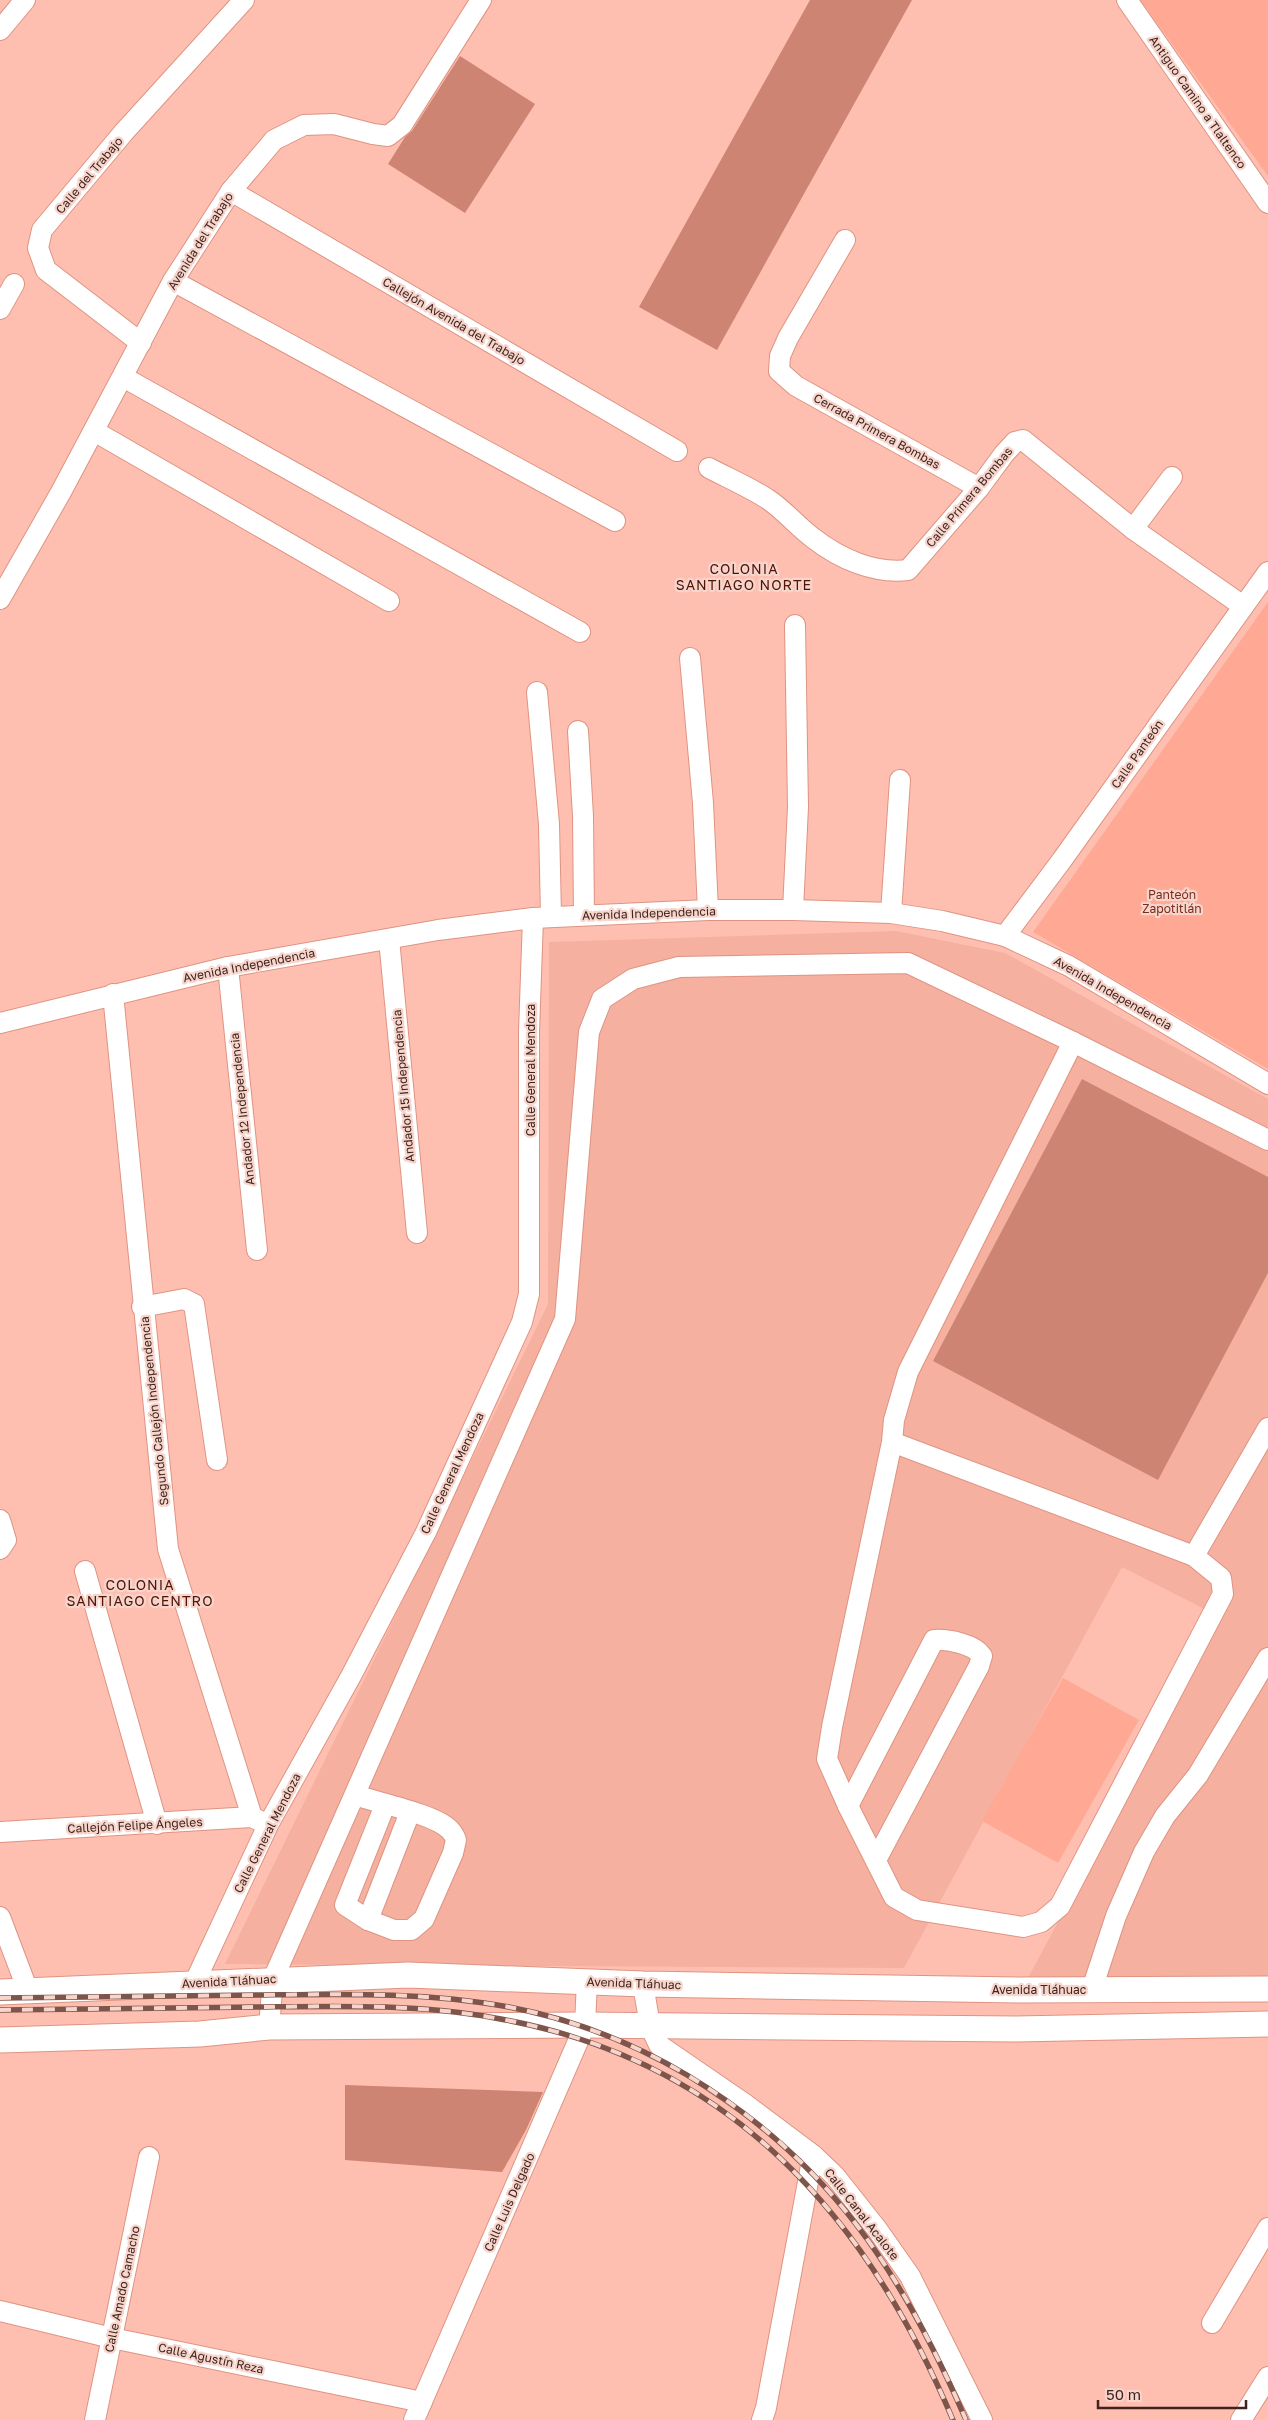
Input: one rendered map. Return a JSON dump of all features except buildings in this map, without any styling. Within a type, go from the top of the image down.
[{"type":"main road","name":"Avenida Tláhuac","points":[[0,1992],[273,1979],[408,1975],[643,1984],[1018,1990],[1268,1990]]},
{"type":"main road","points":[[1016,2029],[1018,1990]]},
{"type":"main road","points":[[0,2040],[200,2034],[269,2027],[585,2025],[1016,2029],[1268,2024]]},
{"type":"street","points":[[0,30],[25,0]]},
{"type":"street","name":"Calle del Trabajo","points":[[141,343],[46,270],[38,248],[42,230],[124,132],[244,0]]},
{"type":"street","name":"Avenida del Trabajo","points":[[0,600],[7,569],[94,431],[173,281],[231,191],[274,140],[304,125],[334,124],[372,134],[388,136],[402,125],[481,0]]},
{"type":"street","name":"Antiguo Camino a Tlaltenco","points":[[1128,0],[1268,204]]},
{"type":"street","name":"Callejón Avenida del Trabajo","points":[[231,191],[677,451]]},
{"type":"street","name":"Cerrada Primera Bombas","points":[[846,240],[788,338],[780,356],[780,371],[796,386],[979,488]]},
{"type":"street","points":[[173,281],[615,521]]},
{"type":"street","points":[[0,309],[14,284]]},
{"type":"street","points":[[123,377],[580,632]]},
{"type":"street","points":[[94,431],[389,601]]},
{"type":"street","name":"Calle Primera Bombas","points":[[709,468],[769,500],[813,539],[845,558],[874,570],[890,572],[908,570],[979,488],[1004,454],[1015,442],[1022,440],[1133,529],[1243,606]]},
{"type":"street","points":[[1133,529],[1172,477]]},
{"type":"street","name":"Calle Panteón","points":[[1005,936],[1062,860],[1268,572]]},
{"type":"street","points":[[793,910],[798,807],[795,625]]},
{"type":"street","points":[[690,658],[703,803],[708,910]]},
{"type":"street","name":"Calle General Mendoza","points":[[194,1984],[260,1821],[351,1676],[426,1532],[522,1322],[529,1294],[529,1032],[542,917],[549,824],[537,692]]},
{"type":"street","points":[[578,731],[583,816],[584,915]]},
{"type":"street","points":[[892,913],[900,780]]},
{"type":"street","name":"Avenida Independencia","points":[[0,1023],[228,967],[389,939],[542,917],[708,910],[892,913],[1005,936],[1068,966],[1268,1084]]},
{"type":"street","name":"Andador 15 Independencia","points":[[389,939],[417,1233]]},
{"type":"street","points":[[269,2027],[273,1979],[565,1319],[589,1032],[602,999],[633,978],[679,967],[908,963],[1268,1140]]},
{"type":"street","name":"Andador 12 Independencia","points":[[228,967],[257,1250]]},
{"type":"street","name":"Segundo Callejón Independencia","points":[[113,994],[142,1307],[155,1403],[168,1549],[260,1821]]},
{"type":"street","points":[[892,1442],[1194,1556],[1221,1578],[1223,1594],[1060,1906],[1041,1922],[1023,1927],[917,1910],[894,1897],[827,1760],[832,1727],[892,1442],[894,1420],[908,1372],[1072,1042]]},
{"type":"street","points":[[142,1307],[184,1299],[194,1304],[216,1460]]},
{"type":"street","points":[[1194,1556],[1268,1428]]},
{"type":"street","points":[[0,1520],[6,1540],[0,1549]]},
{"type":"street","points":[[85,1571],[157,1824]]},
{"type":"street","points":[[848,1806],[934,1640],[944,1639],[978,1651],[982,1656],[979,1666],[876,1860]]},
{"type":"street","points":[[1092,1989],[1116,1916],[1144,1852],[1165,1816],[1198,1775],[1268,1658]]},
{"type":"street","points":[[355,1795],[435,1821],[450,1830],[456,1840],[453,1853],[424,1919],[411,1930],[394,1930],[368,1920],[345,1905],[385,1805]]},
{"type":"street","points":[[368,1920],[410,1812]]},
{"type":"street","name":"Callejón Felipe Ángeles","points":[[0,1832],[260,1821]]},
{"type":"street","points":[[0,1917],[28,1991]]},
{"type":"street","name":"Calle Luis Delgado","points":[[418,2411],[585,2025],[587,1981]]},
{"type":"street","name":"Calle Canal Acalote","points":[[643,1984],[650,2026],[659,2045],[746,2104],[813,2155],[835,2176],[877,2229],[910,2276],[982,2420]]},
{"type":"street","points":[[762,2420],[766,2408],[813,2155]]},
{"type":"street","name":"Calle Amado Camacho","points":[[95,2420],[149,2158]]},
{"type":"street","points":[[1212,2323],[1268,2228]]},
{"type":"street","name":"Calle Agustín Reza","points":[[0,2311],[418,2411]]},
{"type":"street","points":[[1241,2420],[1268,2377]]},
{"type":"shaded area","points":[[896,931],[1005,953],[1268,1099],[1268,1985],[1022,1989],[1222,1618],[1122,1567],[904,1968],[225,1964],[548,1304],[549,942]]},
{"type":"green space","points":[[1140,0],[1268,0],[1268,176]]},
{"type":"green space","name":"Panteón Zapotitlán","points":[[1268,602],[1268,1069],[1033,932]]},
{"type":"green space","points":[[1063,1678],[1139,1720],[1058,1863],[982,1821]]},
{"type":"railway","points":[[0,1998],[323,1994],[416,1996],[478,2002],[533,2012],[579,2025],[624,2043],[687,2075],[737,2108],[782,2144],[821,2182],[856,2224],[887,2268],[941,2366],[966,2420]]},
{"type":"railway","points":[[0,2010],[320,2006],[437,2010],[495,2018],[578,2038],[652,2068],[719,2108],[778,2156],[831,2212],[877,2275],[918,2345],[953,2420]]},
{"type":"district","name":"COLONIA SANTIAGO NORTE","points":[[744,576]]},
{"type":"district","name":"COLONIA SANTIAGO CENTRO","points":[[140,1592]]}]
